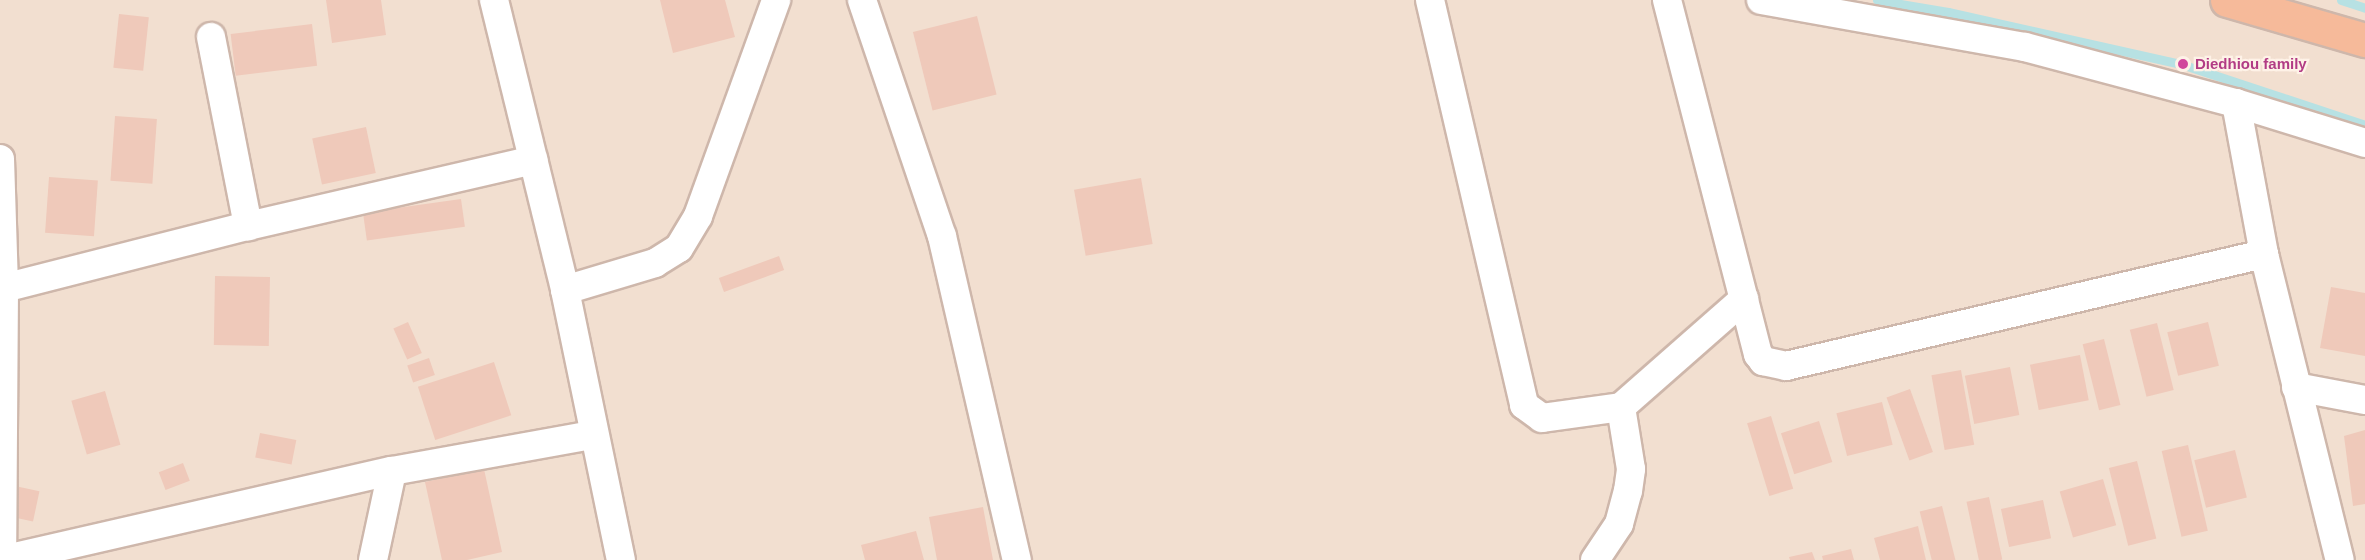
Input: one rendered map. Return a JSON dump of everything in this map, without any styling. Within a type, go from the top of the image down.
[{"type":"highway","points":[[2227,0],[2365,40]]},
{"type":"street","points":[[494,0],[565,290],[592,435],[621,560]]},
{"type":"street","points":[[565,290],[655,263],[679,248],[698,216],[776,0]]},
{"type":"street","points":[[862,0],[942,236],[1017,560]]},
{"type":"street","points":[[1430,0],[1524,405],[1542,418],[1621,407],[1743,299]]},
{"type":"street","points":[[1668,0],[1743,299],[1758,354],[1763,361],[1786,366],[2264,254]]},
{"type":"street","points":[[1761,0],[2025,47],[2236,103],[2365,143]]},
{"type":"street","points":[[211,37],[248,226]]},
{"type":"street","points":[[2236,103],[2264,254],[2340,560]]},
{"type":"street","points":[[0,159],[4,288],[2,560],[392,471],[592,435]]},
{"type":"street","points":[[4,288],[248,226],[533,160]]},
{"type":"street","points":[[2296,387],[2365,400]]},
{"type":"street","points":[[1595,560],[1619,524],[1629,491],[1631,469],[1621,407]]},
{"type":"street","points":[[373,560],[392,471]]},
{"type":"shaded area","points":[[0,0],[2365,0],[2365,560],[0,560]]},
{"type":"building","points":[[326,0],[381,0],[386,35],[332,43]]},
{"type":"building","points":[[660,0],[725,0],[735,37],[673,53]]},
{"type":"building","points":[[119,14],[149,17],[143,71],[113,68]]},
{"type":"building","points":[[977,16],[997,95],[933,111],[913,32]]},
{"type":"building","points":[[312,24],[317,66],[236,76],[231,34]]},
{"type":"building","points":[[115,116],[157,119],[152,184],[110,181]]},
{"type":"building","points":[[366,127],[376,173],[322,184],[312,138]]},
{"type":"building","points":[[49,177],[98,180],[94,236],[45,233]]},
{"type":"building","points":[[1141,178],[1153,244],[1086,256],[1074,190]]},
{"type":"building","points":[[461,199],[465,227],[367,241],[363,213]]},
{"type":"building","points":[[779,256],[784,270],[724,292],[719,278]]},
{"type":"building","points":[[215,276],[270,277],[269,346],[214,345]]},
{"type":"building","points":[[2331,287],[2365,293],[2365,356],[2320,348]]},
{"type":"building","points":[[408,322],[422,353],[407,360],[393,329]]},
{"type":"building","points":[[2208,322],[2219,366],[2178,376],[2167,332]]},
{"type":"building","points":[[2157,323],[2174,390],[2147,397],[2130,330]]},
{"type":"building","points":[[2104,339],[2120,405],[2099,410],[2083,344]]},
{"type":"building","points":[[2080,355],[2089,400],[2039,410],[2030,365]]},
{"type":"building","points":[[429,358],[435,375],[413,383],[407,365]]},
{"type":"building","points":[[494,362],[511,415],[435,440],[418,387]]},
{"type":"building","points":[[2010,367],[2019,415],[1974,424],[1965,376]]},
{"type":"building","points":[[1961,370],[1974,445],[1945,450],[1931,375]]},
{"type":"building","points":[[1910,389],[1933,452],[1909,461],[1887,398]]},
{"type":"building","points":[[105,391],[120,445],[87,454],[71,401]]},
{"type":"building","points":[[1882,402],[1893,445],[1847,456],[1836,413]]},
{"type":"building","points":[[1771,416],[1793,489],[1769,496],[1747,423]]},
{"type":"building","points":[[1819,421],[1832,462],[1794,474],[1781,433]]},
{"type":"building","points":[[2365,430],[2365,504],[2353,506],[2344,436]]},
{"type":"building","points":[[260,433],[296,440],[292,465],[255,458]]},
{"type":"building","points":[[2188,445],[2208,531],[2181,537],[2162,451]]},
{"type":"building","points":[[2235,450],[2247,498],[2206,508],[2194,460]]},
{"type":"building","points":[[2137,461],[2156,539],[2128,546],[2109,468]]},
{"type":"building","points":[[183,463],[190,481],[166,490],[159,472]]},
{"type":"building","points":[[484,469],[502,552],[467,560],[442,560],[425,482]]},
{"type":"building","points":[[2103,479],[2116,525],[2073,538],[2060,491]]},
{"type":"building","points":[[15,486],[39,491],[33,522],[9,516]]},
{"type":"building","points":[[1989,497],[2002,560],[1979,560],[1967,502]]},
{"type":"building","points":[[2043,500],[2051,538],[2009,547],[2001,509]]},
{"type":"building","points":[[1942,506],[1955,560],[1932,560],[1920,512]]},
{"type":"building","points":[[983,507],[993,560],[937,560],[929,517]]},
{"type":"building","points":[[1918,526],[1926,560],[1880,560],[1874,538]]},
{"type":"building","points":[[916,531],[924,560],[865,560],[861,545]]},
{"type":"building","points":[[1851,549],[1854,560],[1823,560],[1822,556]]},
{"type":"building","points":[[1812,552],[1815,560],[1790,560],[1789,557]]},
{"type":"waterway","points":[[1877,0],[1948,12],[2181,64],[2365,125]]},
{"type":"waterway","points":[[2341,0],[2365,8]]},
{"type":"place","name":"Diedhiou family","points":[[2183,64]]}]
